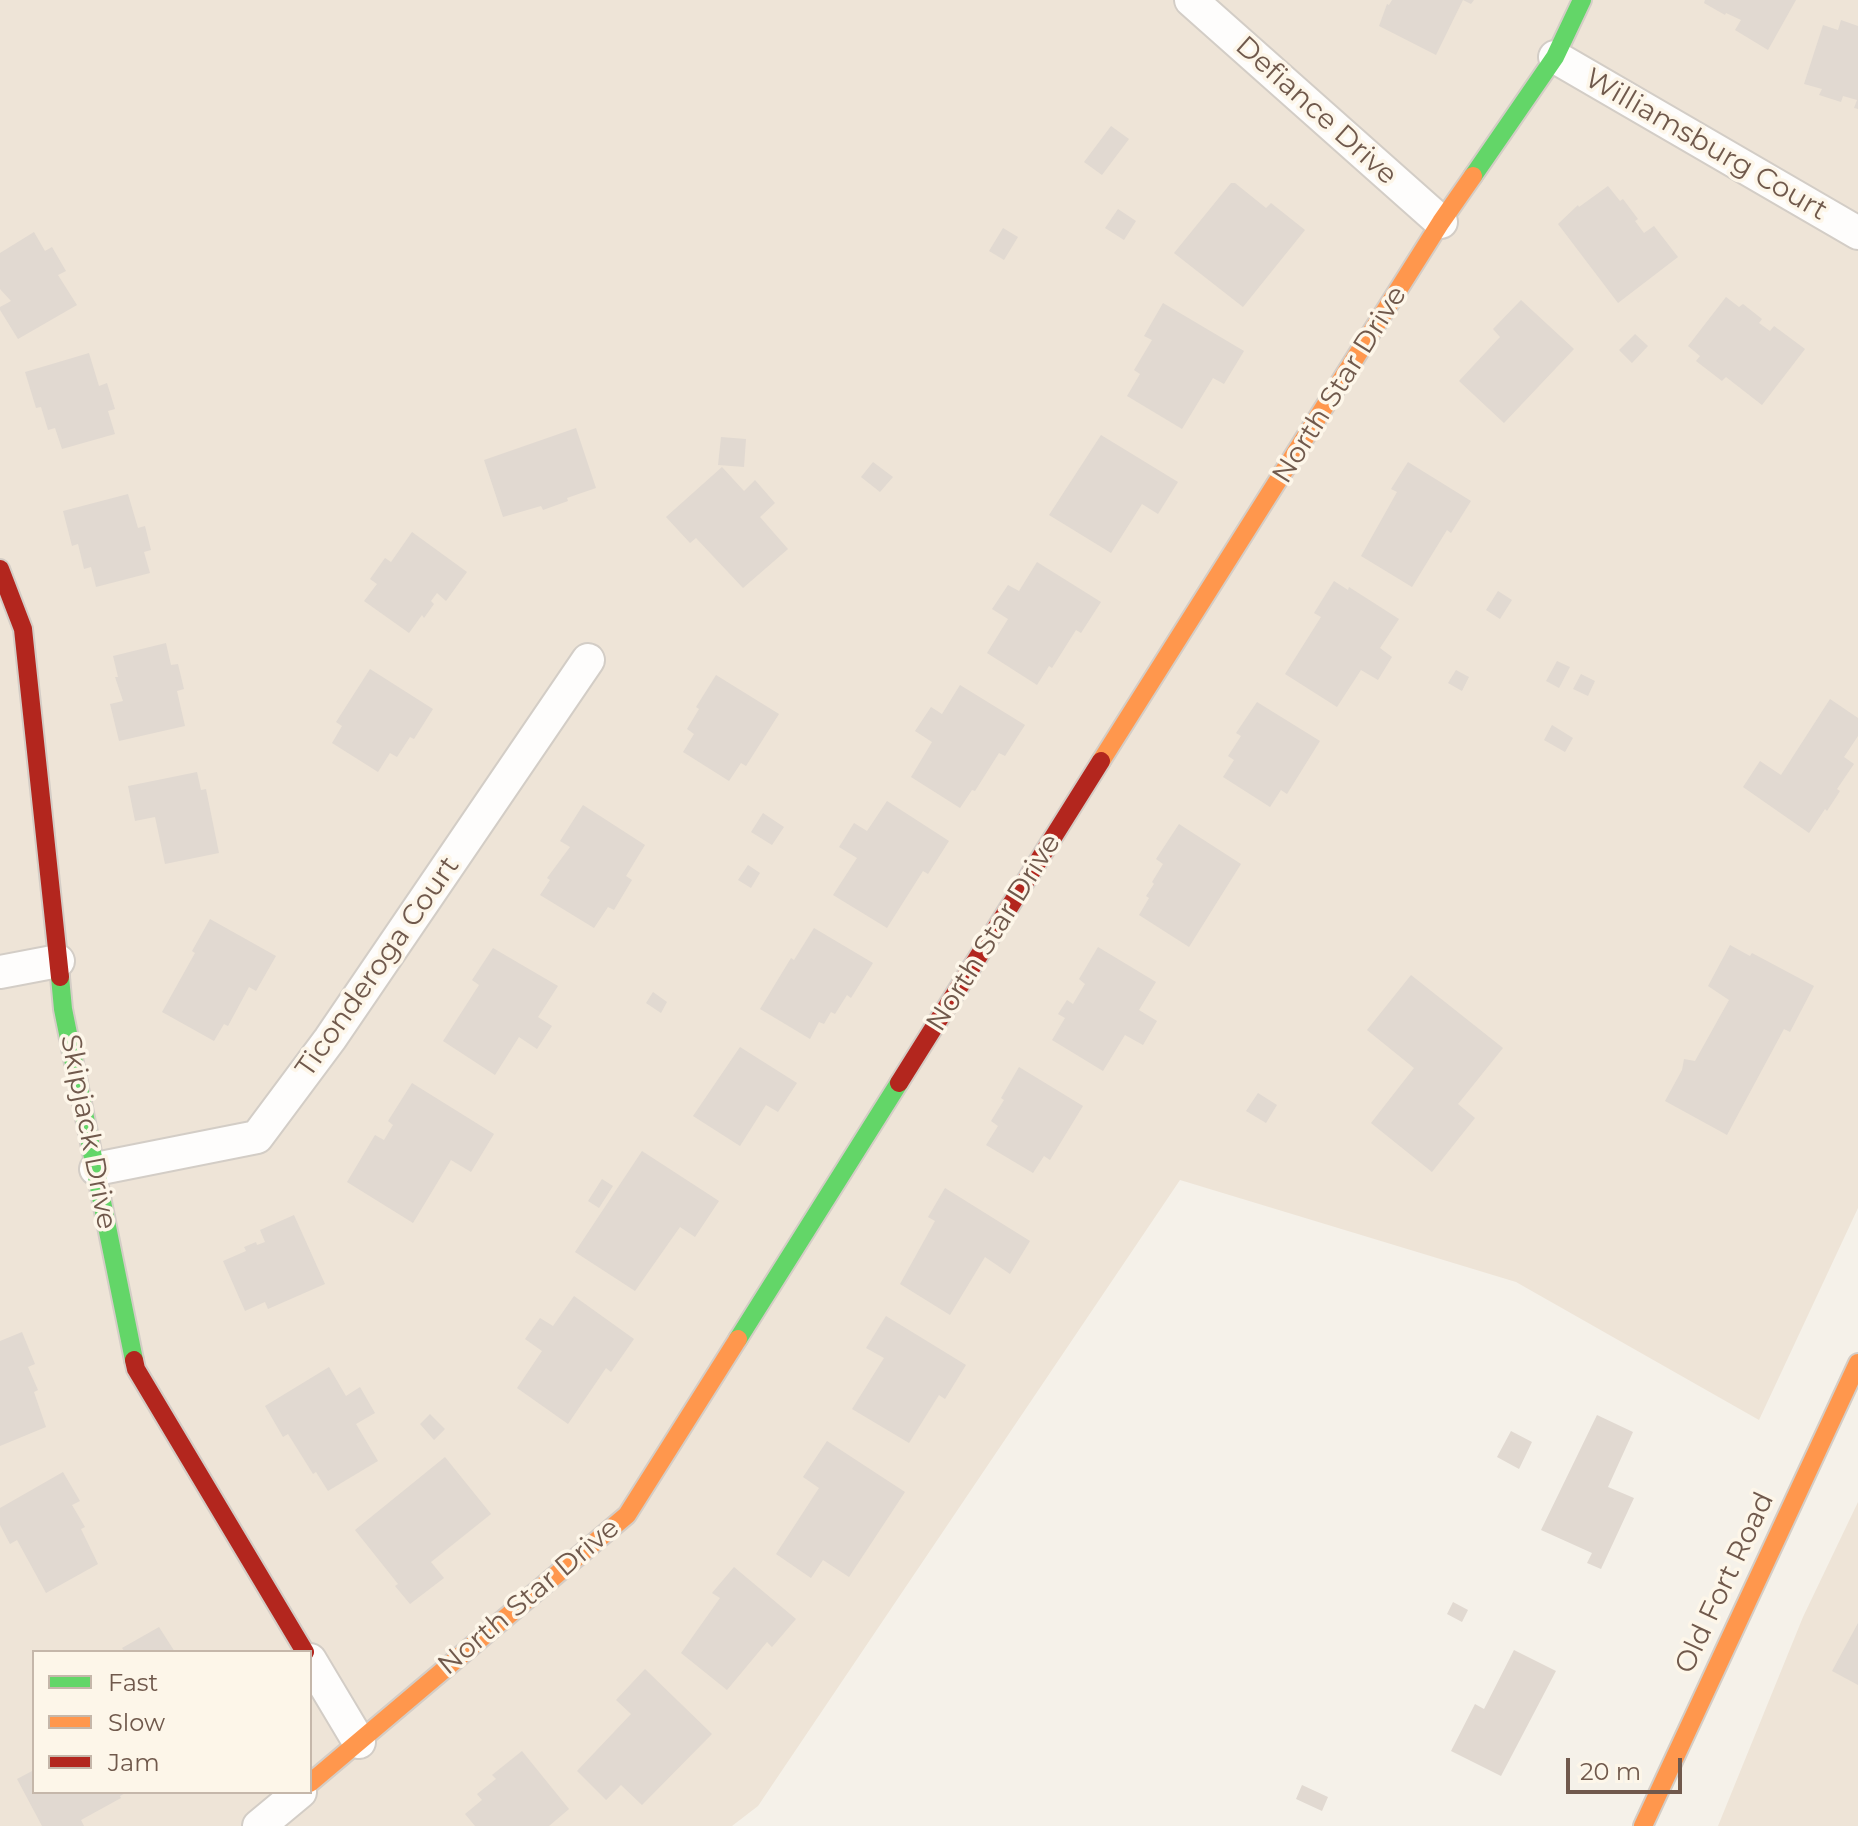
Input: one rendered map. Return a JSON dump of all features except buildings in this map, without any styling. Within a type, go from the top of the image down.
[{"type":"street","name":"Defiance Drive","points":[[1191,0],[1441,222]]},
{"type":"street","name":"North Star Drive","points":[[312,1781],[627,1515],[1441,222],[1555,57],[1582,0]]},
{"type":"street","name":"Williamsburg Court","points":[[1555,57],[1858,233]]},
{"type":"street","name":"Skipjack Drive","points":[[0,569],[23,629],[63,1009],[136,1369],[304,1650]]},
{"type":"street","name":"Ticonderoga Court","points":[[96,1169],[257,1137],[330,1039],[588,660]]},
{"type":"street","points":[[0,972],[58,961]]},
{"type":"street","name":"Old Fort Road","points":[[1643,1826],[1858,1363]]},
{"type":"street","points":[[312,1663],[359,1742]]},
{"type":"street","points":[[259,1826],[298,1794]]},
{"type":"shaded area","points":[[0,0],[1858,0],[1858,1208],[1759,1420],[1516,1282],[1180,1180],[758,1806],[732,1826],[0,1826]]},
{"type":"shaded area","points":[[1858,1502],[1858,1826],[1718,1826],[1803,1617]]},
{"type":"traffic: fast","points":[[1473,176],[1555,57],[1582,0]]},
{"type":"traffic: fast","points":[[60,977],[63,1009],[134,1360]]},
{"type":"traffic: fast","points":[[738,1339],[899,1083]]},
{"type":"traffic: slow","points":[[1101,761],[1473,176]]},
{"type":"traffic: slow","points":[[312,1781],[627,1515],[738,1339]]},
{"type":"traffic: slow","points":[[1643,1826],[1858,1363]]},
{"type":"traffic: jam","points":[[0,569],[23,629],[60,977]]},
{"type":"traffic: jam","points":[[899,1083],[1101,761]]},
{"type":"traffic: jam","points":[[134,1360],[136,1369],[304,1650]]}]
